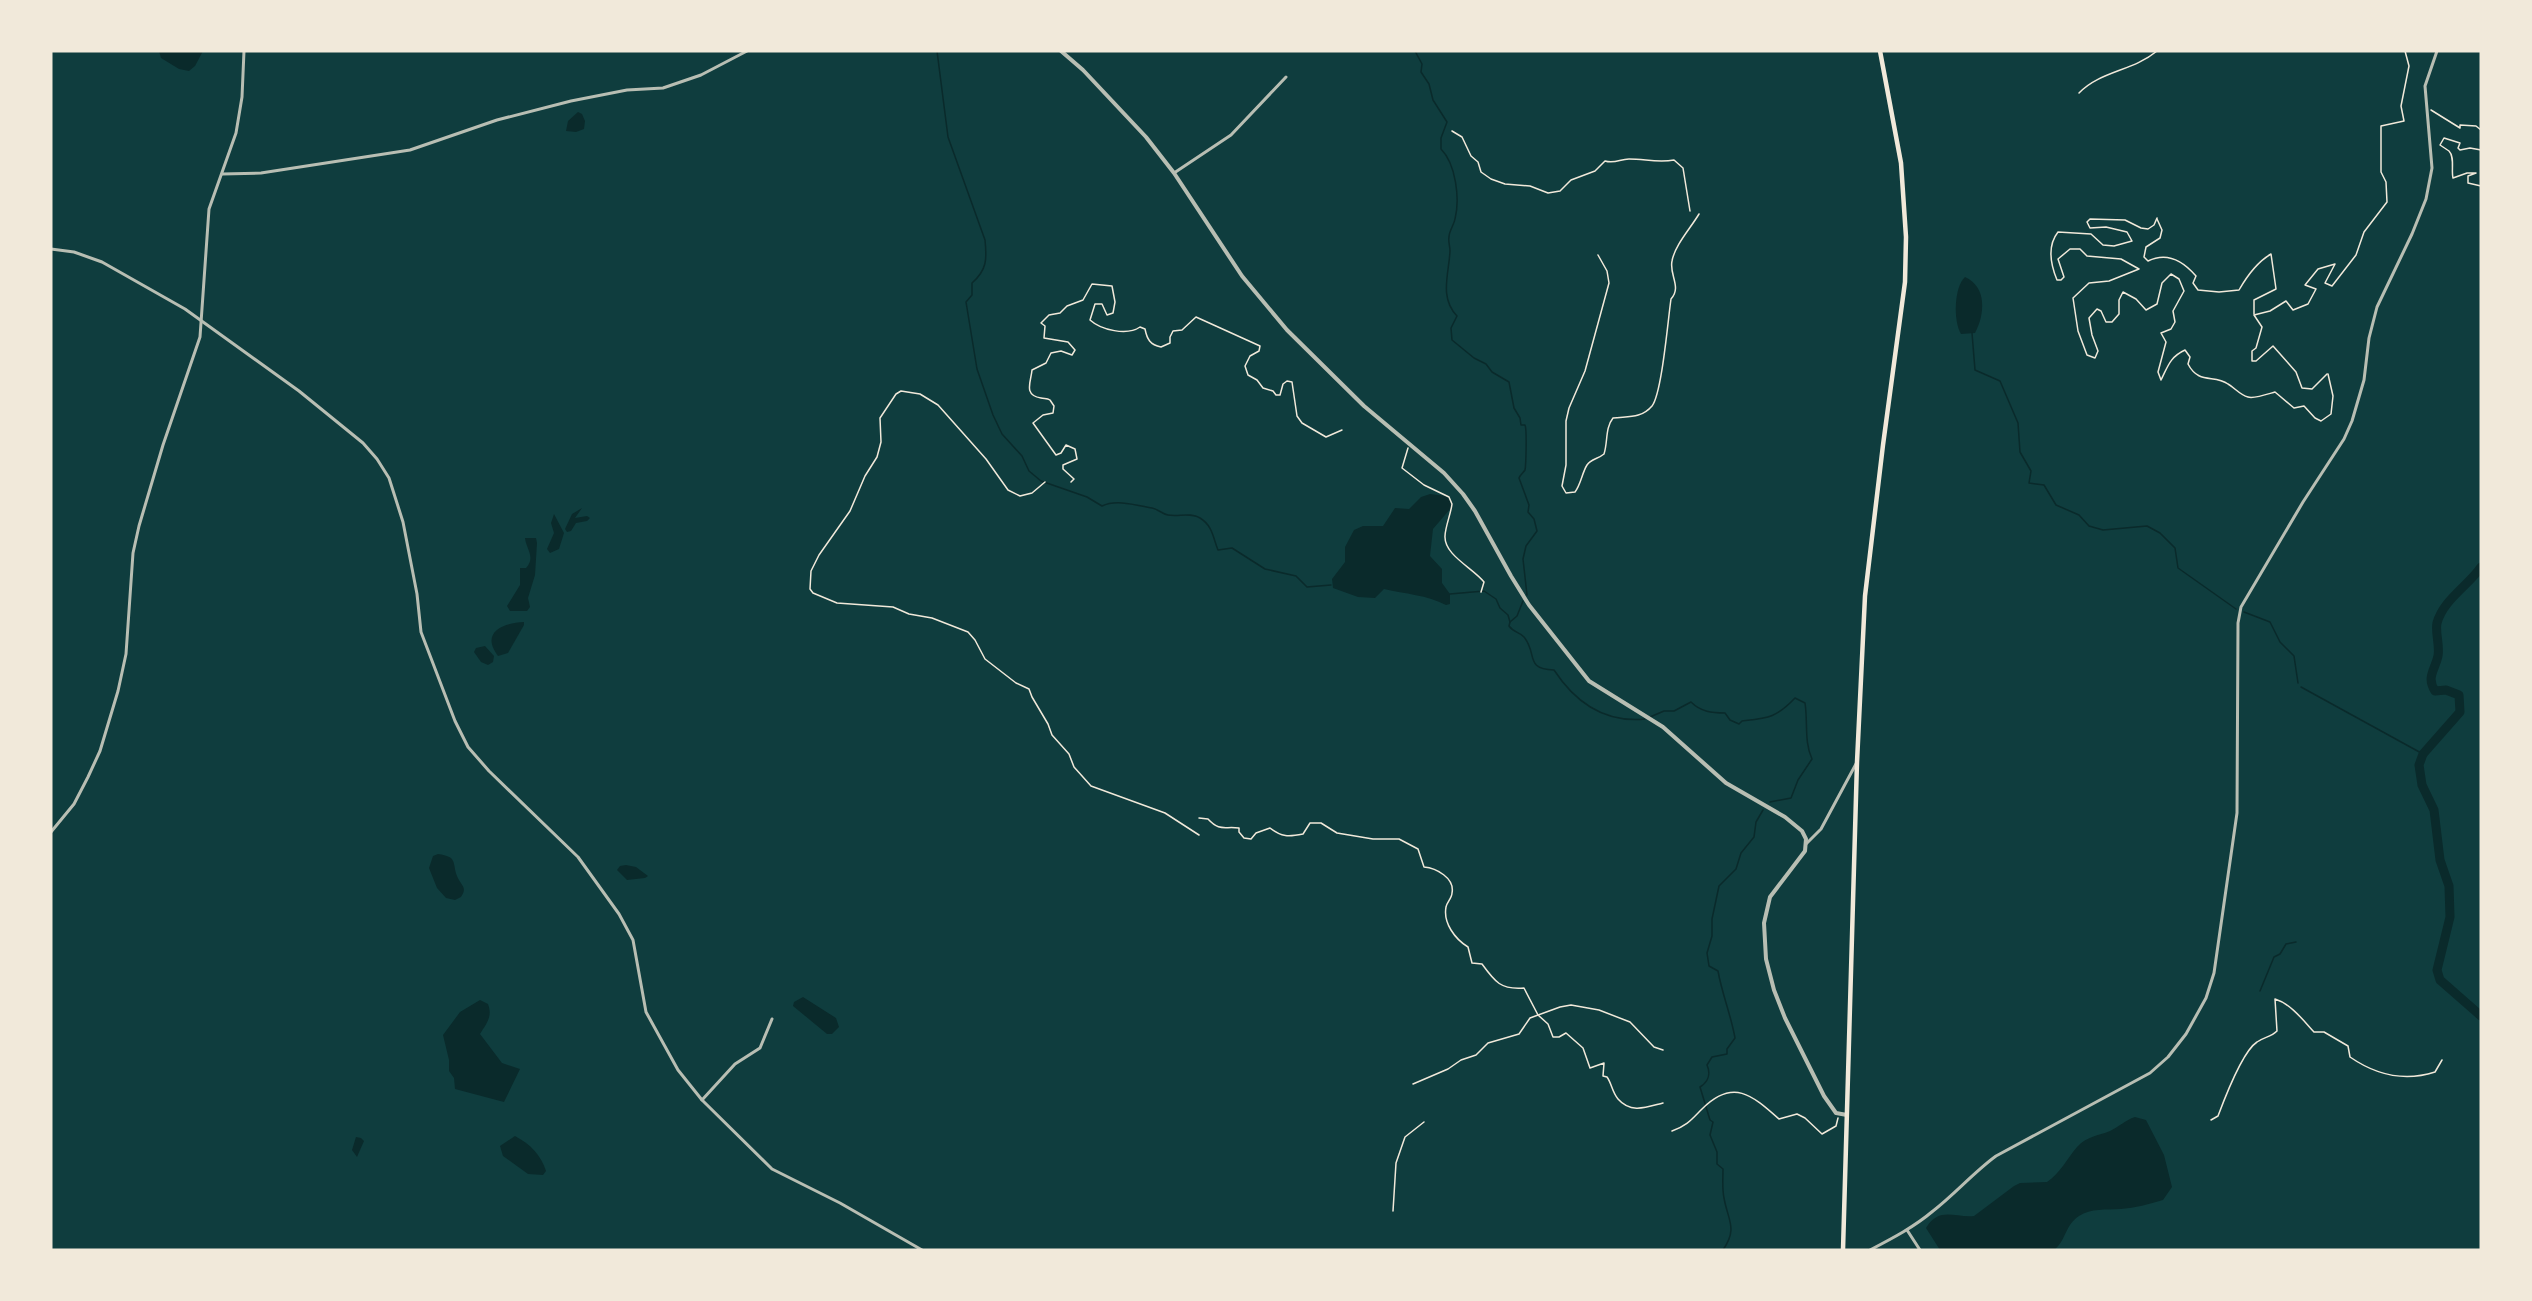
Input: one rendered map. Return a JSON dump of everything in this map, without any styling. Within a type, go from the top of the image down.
[{"type":"main road","points":[[1843,1250],[1857,762],[1865,596],[1905,282],[1906,237],[1901,163],[1880,51]]},
{"type":"street","points":[[51,832],[74,804],[88,777],[100,751],[118,691],[126,654],[130,581],[139,526],[200,336],[208,220],[213,192],[222,174],[239,115],[245,70],[244,51]]},
{"type":"street","points":[[222,174],[261,173],[410,150],[497,120],[571,101],[627,90],[663,88],[701,75],[747,51]]},
{"type":"street","points":[[1061,51],[1112,100],[1174,173],[1242,276],[1281,322],[1364,406],[1444,474],[1469,503],[1529,604],[1589,681],[1663,726],[1726,783],[1799,827],[1806,839],[1806,844]]},
{"type":"street","points":[[1870,1250],[1907,1230],[1996,1156],[2065,1121],[2150,1073],[2168,1057],[2186,1034],[2206,998],[2214,973],[2220,939],[2237,813],[2238,622],[2241,607],[2303,502],[2344,440],[2352,421],[2364,380],[2369,338],[2377,307],[2426,199],[2432,168],[2425,86],[2437,51]]},
{"type":"street","points":[[1174,173],[1232,135],[1286,77]]},
{"type":"street","points":[[51,249],[74,252],[102,262],[185,309],[315,403],[363,443],[377,459],[389,478],[403,522],[417,594],[421,632],[455,721],[468,747],[489,771],[578,857],[619,914],[633,940],[644,1003],[650,1020],[678,1070],[702,1100],[772,1169],[840,1203],[922,1250]]},
{"type":"street","points":[[1847,1115],[1833,1110],[1824,1096],[1785,1018],[1774,990],[1766,959],[1764,923],[1770,897],[1802,854],[1806,844],[1821,828],[1857,762]]},
{"type":"street","points":[[702,1100],[735,1064],[760,1048],[772,1019]]},
{"type":"street","points":[[1907,1230],[1920,1250]]},
{"type":"path","points":[[2079,93],[2089,82],[2121,70],[2157,51]]},
{"type":"path","points":[[2254,315],[2270,311],[2286,301],[2293,310],[2308,304],[2316,289],[2305,285],[2318,269],[2334,264],[2325,283],[2332,286],[2356,255],[2364,232],[2387,202],[2386,182],[2381,172],[2381,126],[2404,122],[2401,106],[2409,66],[2404,51]]},
{"type":"path","points":[[2426,106],[2452,125],[2460,128],[2460,125],[2476,126],[2481,130]]},
{"type":"path","points":[[1452,130],[1462,137],[1471,156],[1478,162],[1481,172],[1491,179],[1505,184],[1530,186],[1548,193],[1560,191],[1571,180],[1595,171],[1605,161],[1614,164],[1629,159],[1663,162],[1674,160],[1683,168],[1690,211]]},
{"type":"path","points":[[2481,150],[2470,148],[2460,150],[2458,148],[2460,143],[2444,138],[2440,145],[2450,152],[2453,178],[2467,173],[2476,173],[2468,176],[2468,183],[2481,186]]},
{"type":"path","points":[[1598,255],[1608,272],[1609,283],[1585,371],[1569,408],[1566,421],[1566,465],[1562,486],[1566,493],[1575,492],[1582,482],[1586,467],[1592,460],[1604,454],[1608,428],[1613,418],[1626,419],[1638,415],[1649,408],[1654,401],[1659,385],[1671,299],[1675,295],[1676,286],[1671,268],[1672,258],[1699,214]]},
{"type":"path","points":[[2157,218],[2162,230],[2160,238],[2146,247],[2144,256],[2148,261],[2156,256],[2177,259],[2185,263],[2196,276],[2193,283],[2198,290],[2219,292],[2239,290],[2255,267],[2271,254],[2276,289],[2254,300],[2254,315],[2262,327],[2256,348],[2252,351],[2252,361],[2256,361],[2273,346],[2296,372],[2302,388],[2312,389],[2328,374],[2332,396],[2331,414],[2321,421],[2304,406],[2294,408],[2275,392],[2252,398],[2246,397],[2228,383],[2199,376],[2188,364],[2190,357],[2185,350],[2176,354],[2168,363],[2161,380],[2158,372],[2166,342],[2161,333],[2171,329],[2175,322],[2173,311],[2184,291],[2179,279],[2171,274],[2162,283],[2157,304],[2146,310],[2136,299],[2123,292],[2119,300],[2119,314],[2112,322],[2106,321],[2101,311],[2097,309],[2090,318],[2092,335],[2098,351],[2095,358],[2087,355],[2078,331],[2073,298],[2089,283],[2109,281],[2139,269],[2121,259],[2087,256],[2080,249],[2070,249],[2058,259],[2064,277],[2057,280],[2052,269],[2052,240],[2058,232],[2072,232],[2091,234],[2103,245],[2114,246],[2132,241],[2127,232],[2106,227],[2090,228],[2087,222],[2090,219],[2125,220],[2148,229],[2154,225],[2157,218]]},
{"type":"path","points":[[2481,258],[2481,269]]},
{"type":"path","points":[[1071,482],[1074,479],[1063,469],[1063,465],[1073,462],[1078,454],[1075,449],[1066,445],[1061,453],[1056,454],[1043,440],[1033,423],[1043,415],[1053,413],[1054,406],[1050,399],[1041,398],[1030,392],[1028,387],[1032,370],[1046,363],[1051,353],[1061,351],[1072,354],[1075,350],[1074,346],[1068,342],[1044,338],[1045,326],[1041,323],[1049,315],[1060,313],[1067,306],[1083,300],[1092,284],[1112,286],[1115,302],[1113,313],[1107,315],[1102,304],[1095,304],[1090,320],[1096,325],[1118,331],[1134,331],[1140,327],[1145,329],[1152,343],[1161,346],[1170,343],[1173,332],[1182,330],[1196,317],[1224,331],[1255,342],[1260,346],[1259,351],[1250,356],[1245,366],[1248,375],[1257,380],[1263,388],[1273,391],[1276,395],[1280,395],[1283,384],[1287,381],[1292,382],[1297,416],[1302,423],[1326,437],[1342,430]]},
{"type":"path","points":[[1045,482],[1032,493],[1020,496],[1008,490],[979,451],[938,405],[920,394],[901,391],[896,394],[880,418],[881,442],[877,457],[865,476],[850,511],[819,555],[811,571],[810,589],[813,593],[837,603],[893,608],[909,614],[932,618],[968,632],[985,659],[1016,683],[1029,689],[1052,735],[1069,754],[1074,767],[1092,786],[1165,813],[1199,835]]},
{"type":"path","points":[[1408,444],[1402,468],[1424,484],[1449,497],[1452,504],[1448,526],[1444,533],[1445,541],[1455,558],[1475,571],[1484,582],[1481,592]]},
{"type":"path","points":[[1199,818],[1208,819],[1215,826],[1225,829],[1239,828],[1244,838],[1251,839],[1256,833],[1270,828],[1281,836],[1303,834],[1310,823],[1321,823],[1337,833],[1374,839],[1399,839],[1418,849],[1424,867],[1434,868],[1451,885],[1453,893],[1446,908],[1448,923],[1458,941],[1468,947],[1472,963],[1482,964],[1498,984],[1510,989],[1524,988],[1538,1015],[1548,1024],[1553,1037],[1566,1033],[1583,1048],[1590,1068],[1604,1063],[1603,1076],[1607,1077],[1613,1086],[1618,1099],[1627,1106],[1641,1110],[1663,1103]]},
{"type":"path","points":[[2211,1120],[2218,1116],[2244,1057],[2257,1042],[2270,1037],[2277,1031],[2275,999],[2282,1001],[2314,1032],[2324,1032],[2348,1046],[2350,1057],[2364,1067],[2386,1075],[2407,1078],[2435,1072],[2442,1060]]},
{"type":"path","points":[[1413,1084],[1476,1055],[1488,1043],[1519,1034],[1524,1024],[1538,1015],[1570,1005],[1599,1010],[1630,1022],[1654,1047],[1663,1050]]},
{"type":"path","points":[[1672,1131],[1685,1126],[1720,1094],[1749,1095],[1758,1099],[1779,1119],[1797,1114],[1805,1118],[1822,1134],[1836,1126],[1840,1114]]},
{"type":"path","points":[[1393,1211],[1396,1163],[1406,1137],[1424,1122]]},
{"type":"water","points":[[159,51],[203,51],[195,66],[189,71],[179,69],[161,58]]},
{"type":"water","points":[[578,112],[582,114],[585,121],[584,129],[576,132],[566,131],[568,121]]},
{"type":"water","points":[[1965,277],[1977,287],[1982,310],[1975,333],[1961,334],[1958,328],[1956,304],[1961,282]]},
{"type":"water","points":[[1430,494],[1446,496],[1450,501],[1451,508],[1433,529],[1430,556],[1442,569],[1442,583],[1450,594],[1450,604],[1446,605],[1424,597],[1384,589],[1375,598],[1358,597],[1333,588],[1332,579],[1345,562],[1345,547],[1354,530],[1363,526],[1383,526],[1395,508],[1409,509],[1421,497]]},
{"type":"water","points":[[582,508],[575,518],[587,516],[590,518],[587,521],[576,523],[571,531],[567,532],[565,529],[572,514]]},
{"type":"water","points":[[554,514],[564,533],[559,549],[550,553],[547,549],[554,533],[551,523]]},
{"type":"water","points":[[525,538],[536,538],[537,543],[535,575],[528,598],[530,607],[527,611],[510,611],[507,606],[520,585],[520,568],[526,568],[530,560]]},
{"type":"water","points":[[524,622],[508,653],[498,656],[492,641],[496,630],[509,624]]},
{"type":"water","points":[[485,646],[494,656],[493,662],[488,665],[481,662],[474,652],[476,648]]},
{"type":"water","points":[[438,854],[451,859],[463,886],[464,891],[461,897],[455,900],[446,898],[437,888],[429,868],[433,856]]},
{"type":"water","points":[[620,866],[636,867],[648,876],[627,880],[617,870]]},
{"type":"water","points":[[803,997],[836,1018],[839,1027],[832,1034],[827,1034],[793,1006],[794,1002]]},
{"type":"water","points":[[480,1000],[488,1004],[490,1013],[480,1034],[502,1063],[520,1069],[504,1102],[455,1089],[454,1078],[449,1071],[449,1060],[443,1035],[460,1012]]},
{"type":"water","points":[[2135,1117],[2146,1120],[2164,1155],[2172,1187],[2163,1200],[2132,1208],[2084,1213],[2074,1220],[2054,1250],[1940,1250],[1926,1228],[1931,1221],[1942,1215],[1974,1216],[2020,1183],[2047,1182],[2060,1170],[2081,1143]]},
{"type":"water","points":[[515,1136],[530,1146],[538,1155],[546,1171],[543,1175],[528,1174],[503,1156],[500,1146]]},
{"type":"water","points":[[356,1137],[364,1141],[357,1157],[352,1150]]},
{"type":"waterway","points":[[937,51],[948,137],[985,240],[985,264],[972,283],[972,295],[966,302],[977,369],[1002,434],[1022,456],[1029,471],[1041,481],[1087,497],[1102,506],[1126,503],[1154,509],[1168,515],[1196,516],[1210,528],[1218,550],[1232,548],[1265,569],[1296,576],[1307,587],[1331,585]]},
{"type":"waterway","points":[[1415,51],[1422,64],[1421,72],[1429,84],[1433,100],[1447,122],[1441,138],[1441,149],[1450,163],[1456,182],[1456,211],[1449,235],[1450,251],[1446,285],[1448,301],[1457,316],[1451,328],[1452,340],[1474,358],[1486,364],[1492,372],[1509,382],[1514,408],[1521,425],[1525,425],[1526,428],[1525,470],[1519,478],[1529,505],[1528,512],[1534,519],[1537,531],[1526,546],[1523,559],[1527,595]]},
{"type":"waterway","points":[[1972,333],[1975,370],[2000,381],[2018,423],[2020,452],[2031,471],[2029,483],[2044,485],[2056,505],[2079,515],[2089,526],[2103,530],[2147,526],[2160,533],[2175,548],[2178,568],[2236,609]]},
{"type":"waterway","points":[[2481,567],[2450,600],[2437,623],[2438,652],[2432,673],[2432,686],[2435,691],[2446,690],[2459,695],[2460,712],[2423,754],[2419,765],[2422,785],[2434,810],[2440,860],[2449,886],[2450,917],[2437,970],[2440,980],[2481,1016]]},
{"type":"waterway","points":[[1450,594],[1484,591],[1496,599],[1500,608],[1508,615],[1510,622]]},
{"type":"waterway","points":[[1523,601],[1517,616],[1509,626],[1524,637],[1535,664],[1554,670],[1571,692],[1592,708],[1617,718],[1645,719]]},
{"type":"waterway","points":[[2244,612],[2270,622],[2280,642],[2294,656],[2298,683]]},
{"type":"waterway","points":[[2301,687],[2423,754]]},
{"type":"waterway","points":[[1650,717],[1664,711],[1674,711],[1691,702],[1707,711],[1725,713],[1730,720],[1739,724],[1742,721],[1765,718],[1777,713],[1795,698],[1805,703],[1807,739],[1812,759],[1798,780],[1791,798],[1770,802]]},
{"type":"waterway","points":[[1723,1250],[1730,1236],[1731,1224],[1723,1195],[1723,1169],[1717,1164],[1717,1152],[1710,1135],[1713,1122],[1710,1120],[1700,1087],[1708,1078],[1707,1065],[1712,1057],[1727,1054],[1727,1049],[1735,1038],[1718,971],[1709,966],[1707,953],[1712,936],[1712,919],[1719,886],[1736,869],[1741,853],[1754,837],[1756,822],[1763,810]]},
{"type":"waterway","points":[[2260,991],[2274,957],[2280,954],[2286,944],[2296,942]]}]
